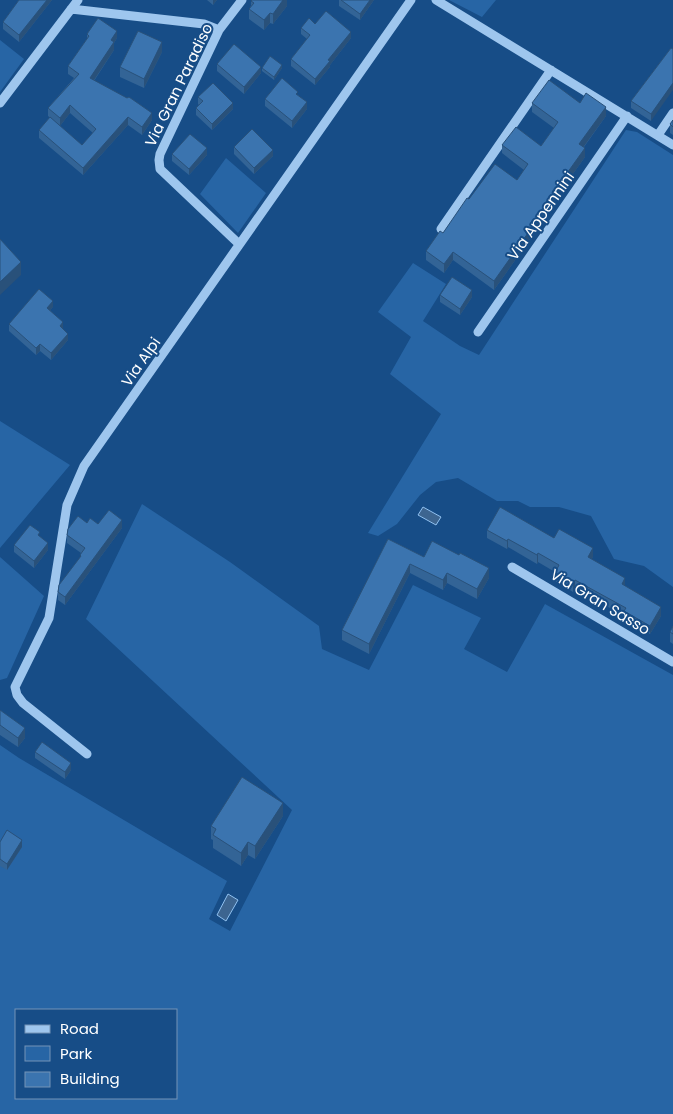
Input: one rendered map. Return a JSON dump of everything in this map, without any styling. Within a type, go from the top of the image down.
[{"type":"street","points":[[0,103],[78,0]]},
{"type":"street","name":"Via Gran Paradiso","points":[[239,244],[160,169],[158,160],[219,30],[242,0]]},
{"type":"street","name":"Via Alpi","points":[[87,754],[23,703],[17,695],[15,688],[49,618],[67,505],[84,466],[412,0]]},
{"type":"street","points":[[436,0],[673,145]]},
{"type":"street","points":[[71,9],[204,24],[219,30]]},
{"type":"street","points":[[442,229],[551,70]]},
{"type":"street","points":[[658,135],[673,113]]},
{"type":"street","name":"Via Appennini","points":[[478,332],[627,116]]},
{"type":"street","name":"Via Gran Sasso","points":[[512,566],[673,662]]},
{"type":"green space","points":[[449,0],[496,0],[482,17]]},
{"type":"green space","points":[[0,40],[24,59],[0,92]]},
{"type":"green space","points":[[626,130],[637,132],[673,155],[673,587],[644,566],[614,559],[591,516],[559,507],[530,507],[518,501],[497,501],[458,478],[436,482],[420,495],[397,524],[378,536],[368,533],[441,414],[390,374],[411,337],[378,312],[413,263],[446,284],[423,321],[460,346],[479,355]]},
{"type":"green space","points":[[226,158],[266,193],[238,233],[200,194]]},
{"type":"green space","points":[[0,421],[70,465],[0,548]]},
{"type":"green space","points":[[142,504],[230,562],[319,626],[322,649],[369,670],[413,585],[481,618],[464,649],[507,672],[545,604],[673,675],[673,1114],[0,1114],[0,745],[227,881],[209,919],[230,931],[292,810],[86,619]]},
{"type":"green space","points":[[0,557],[44,596],[7,678],[0,680]]},
{"type":"shaded area","points":[[423,507],[441,517],[436,525],[418,515]]},
{"type":"shaded area","points":[[228,894],[238,900],[226,921],[217,915]]},
{"type":"building","points":[[19,0],[47,0],[19,35],[3,22]]},
{"type":"building","points":[[252,0],[283,0],[273,14],[270,13],[264,20],[249,9],[254,3]]},
{"type":"building","points":[[341,0],[370,0],[360,14]]},
{"type":"building","points":[[326,11],[351,32],[315,79],[291,59],[310,35],[301,28],[309,18],[315,24]]},
{"type":"building","points":[[98,18],[117,31],[111,40],[114,42],[90,78],[127,98],[129,97],[152,113],[142,127],[128,117],[83,168],[39,130],[50,117],[82,145],[96,129],[70,105],[60,118],[48,108],[79,74],[68,66],[89,36],[87,34]]},
{"type":"building","points":[[138,31],[162,42],[144,79],[120,67]]},
{"type":"building","points":[[234,44],[261,67],[244,87],[217,64]]},
{"type":"building","points":[[671,48],[673,49],[673,83],[651,114],[631,101]]},
{"type":"building","points":[[270,56],[282,65],[274,77],[262,68]]},
{"type":"building","points":[[282,78],[298,92],[296,94],[307,102],[292,121],[265,99]]},
{"type":"building","points":[[549,80],[580,103],[586,93],[606,107],[579,144],[585,148],[494,281],[453,252],[444,264],[426,251],[440,231],[443,233],[467,198],[469,199],[495,164],[517,180],[528,164],[502,145],[516,127],[541,146],[558,122],[532,103]]},
{"type":"building","points":[[213,83],[233,103],[212,124],[196,108],[203,101],[198,97]]},
{"type":"building","points":[[252,129],[273,150],[254,168],[234,147]]},
{"type":"building","points":[[190,134],[207,148],[189,169],[172,154]]},
{"type":"building","points":[[0,239],[21,262],[0,282]]},
{"type":"building","points":[[452,277],[472,290],[460,309],[440,295]]},
{"type":"building","points":[[39,289],[53,301],[47,308],[63,322],[60,326],[68,334],[51,353],[40,344],[36,348],[9,324]]},
{"type":"building","points":[[500,507],[554,538],[559,529],[593,548],[588,557],[625,578],[622,584],[661,607],[650,626],[624,611],[626,608],[575,580],[573,583],[555,573],[559,565],[538,553],[537,555],[487,530]]},
{"type":"building","points":[[109,510],[122,520],[65,597],[58,592],[59,585],[85,548],[67,535],[68,529],[78,516],[87,523],[90,518],[98,524]]},
{"type":"building","points":[[30,525],[40,532],[38,535],[48,543],[34,561],[14,545]]},
{"type":"building","points":[[388,539],[424,557],[432,541],[489,568],[477,589],[447,573],[443,580],[410,564],[369,644],[342,630]]},
{"type":"building","points":[[0,710],[25,728],[18,738],[0,725]]},
{"type":"building","points":[[42,742],[71,763],[65,772],[35,752]]},
{"type":"building","points":[[242,777],[283,803],[255,846],[248,842],[241,853],[213,835],[216,829],[211,826]]},
{"type":"building","points":[[7,830],[22,840],[7,864],[0,859],[0,842]]}]
